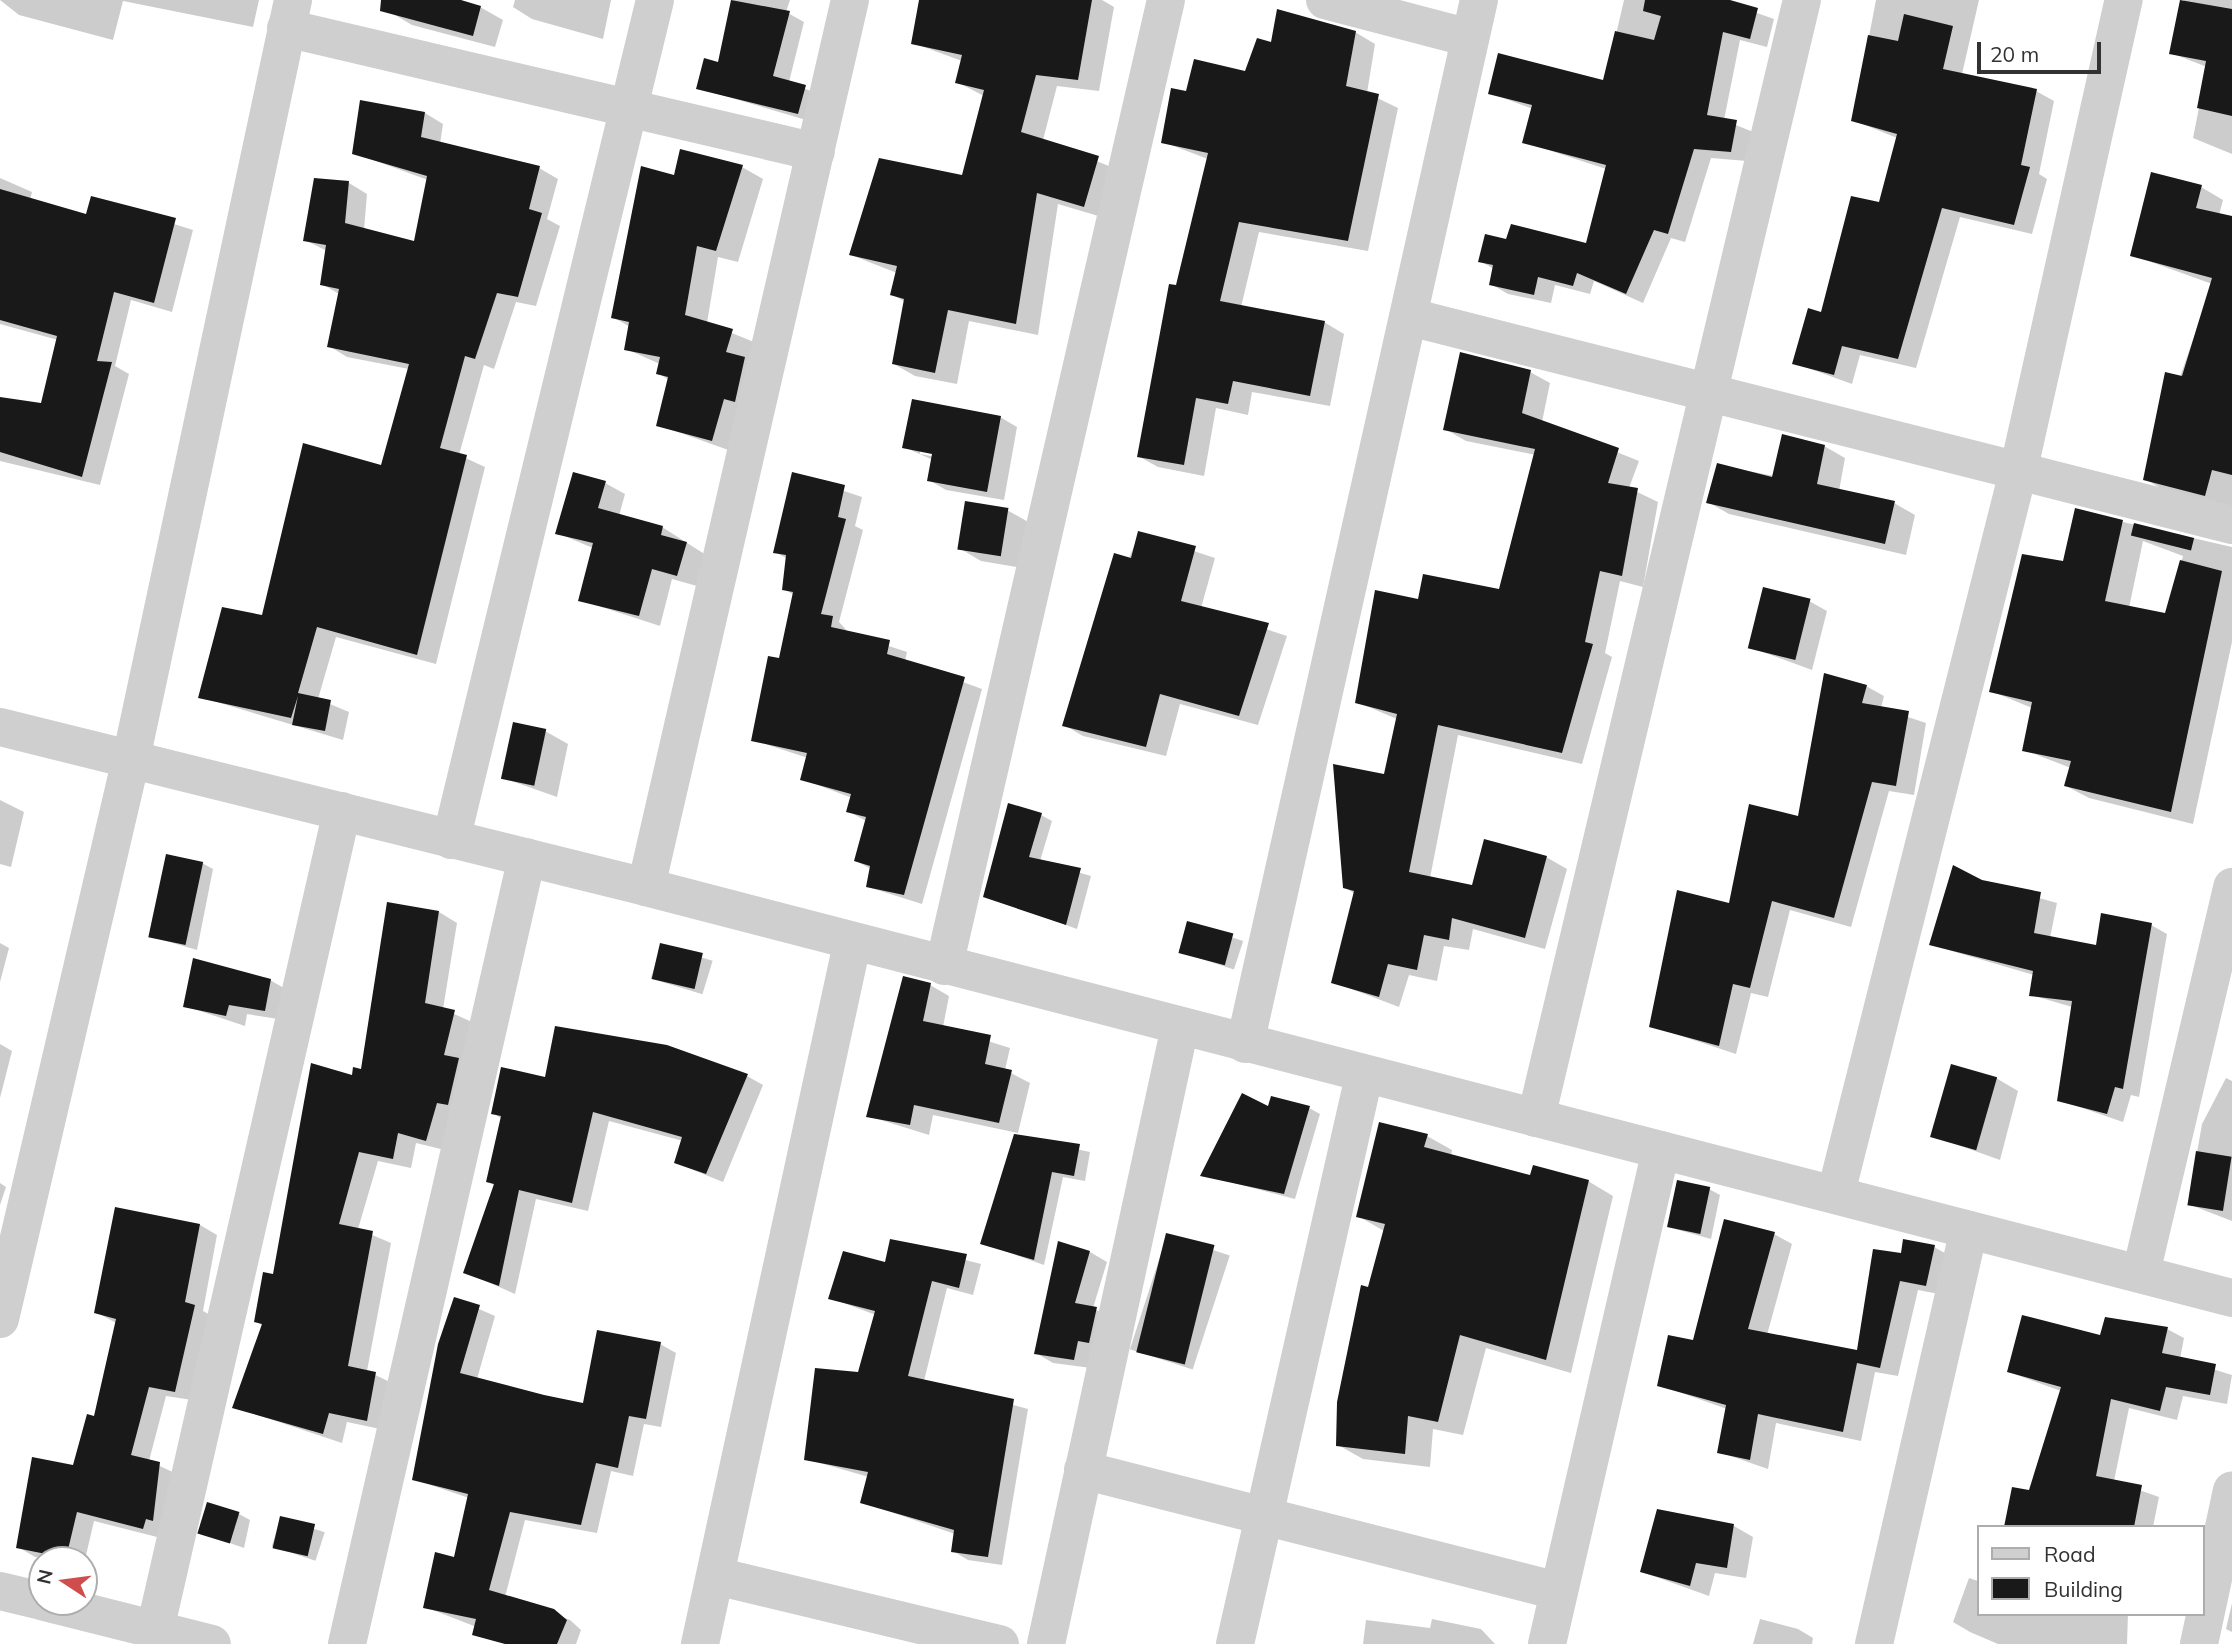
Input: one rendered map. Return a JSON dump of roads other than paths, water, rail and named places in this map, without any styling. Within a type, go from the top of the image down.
[{"type":"street","points":[[452,840],[630,110],[654,0]]},
{"type":"street","points":[[646,887],[850,0]]},
{"type":"street","points":[[944,966],[1166,0]]},
{"type":"street","points":[[1325,0],[1470,38]]},
{"type":"street","points":[[1245,1044],[1479,0]]},
{"type":"street","points":[[1536,1118],[1706,394],[1802,0]]},
{"type":"street","points":[[1836,1193],[2019,468],[2124,0]]},
{"type":"street","points":[[0,1319],[131,759],[290,14],[630,110],[816,152]]},
{"type":"street","points":[[1409,317],[1706,394],[2019,468],[2232,525]]},
{"type":"street","points":[[0,727],[646,887],[852,944],[1364,1076],[1836,1193],[2232,1298]]},
{"type":"street","points":[[155,1630],[342,811]]},
{"type":"street","points":[[347,1644],[527,857]]},
{"type":"street","points":[[2141,1273],[2232,887]]},
{"type":"street","points":[[700,1644],[852,944]]},
{"type":"street","points":[[1046,1644],[1180,1027]]},
{"type":"street","points":[[1234,1644],[1364,1076]]},
{"type":"street","points":[[1547,1644],[1661,1150]]},
{"type":"street","points":[[1874,1644],[1969,1230]]},
{"type":"street","points":[[1083,1470],[1559,1591]]},
{"type":"street","points":[[2199,1644],[2232,1490]]},
{"type":"street","points":[[716,1576],[1000,1644]]},
{"type":"street","points":[[0,1591],[28,1598]]},
{"type":"street","points":[[98,1616],[212,1644]]}]
